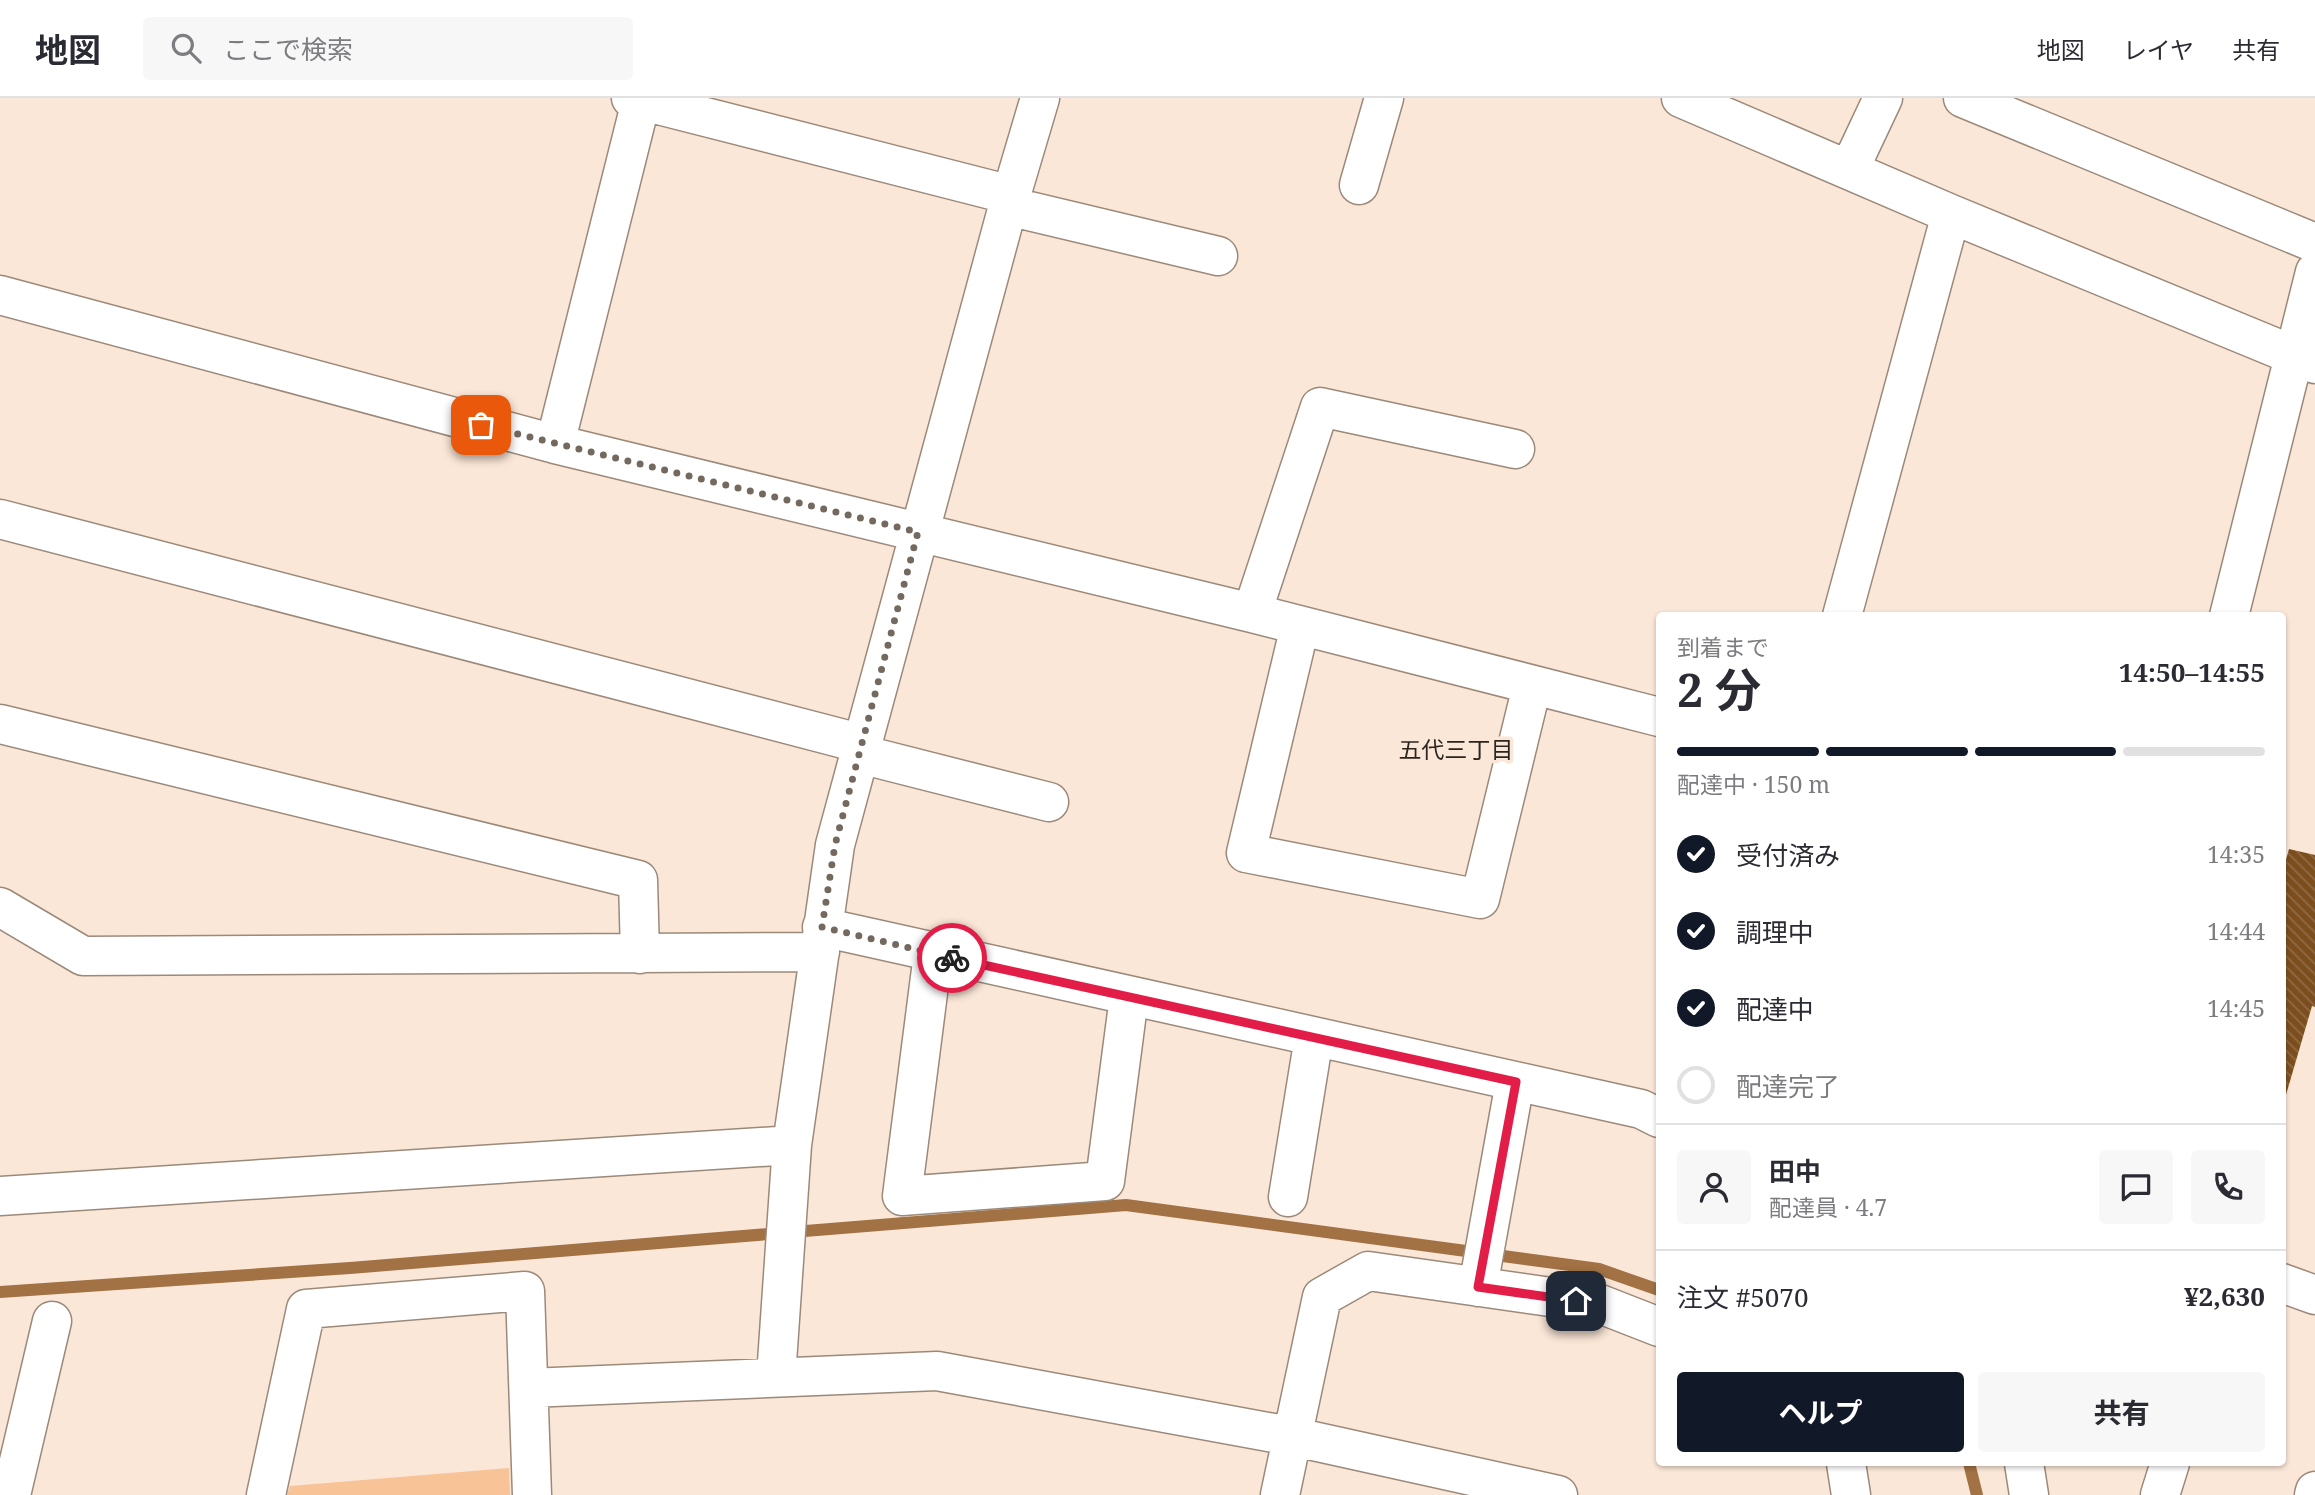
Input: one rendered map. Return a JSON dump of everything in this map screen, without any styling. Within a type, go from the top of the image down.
[{"type":"street","points":[[1008,206],[1040,98]]},
{"type":"street","points":[[1359,185],[1384,98]]},
{"type":"street","points":[[1681,98],[2304,361]]},
{"type":"street","points":[[1850,168],[1883,98]]},
{"type":"street","points":[[1963,98],[2315,243]]},
{"type":"street","points":[[555,444],[636,99],[1011,195],[835,845],[792,1145],[776,1377]]},
{"type":"street","points":[[1008,206],[1218,256]]},
{"type":"street","points":[[1843,612],[1951,214]]},
{"type":"street","points":[[2230,612],[2304,361],[2315,272]]},
{"type":"street","points":[[0,295],[555,444],[1252,613],[1656,716]]},
{"type":"street","points":[[1252,613],[1320,407],[1515,449]]},
{"type":"street","points":[[0,519],[862,749],[1049,802]]},
{"type":"street","points":[[1300,626],[1245,853],[1480,899],[1532,686]]},
{"type":"street","points":[[0,724],[638,880],[640,954]]},
{"type":"street","points":[[0,907],[83,956],[640,954],[821,940],[933,954],[1641,1109],[1656,1116]]},
{"type":"street","points":[[933,954],[902,1196],[1105,1181],[1129,998]]},
{"type":"street","points":[[1288,1197],[1314,1037]]},
{"type":"street","points":[[1478,1287],[1516,1082]]},
{"type":"street","points":[[0,1196],[792,1145]]},
{"type":"street","points":[[1280,1495],[1295,1437],[1322,1297],[1368,1271],[1600,1304],[1656,1326]]},
{"type":"street","points":[[2286,1284],[2315,1295]]},
{"type":"street","points":[[266,1495],[306,1309],[525,1291],[532,1495]]},
{"type":"street","points":[[11,1495],[52,1321]]},
{"type":"street","points":[[528,1388],[937,1371],[1295,1437],[1558,1495]]},
{"type":"street","points":[[1846,1466],[1851,1495]]},
{"type":"street","points":[[2024,1466],[2029,1495]]},
{"type":"street","points":[[2160,1495],[2168,1466]]},
{"type":"shaded area","points":[[509,1468],[510,1495],[287,1495],[290,1486]]},
{"type":"building","points":[[2289,849],[2315,855],[2315,1007],[2312,1006],[2286,1095],[2286,860]]},
{"type":"waterway","points":[[0,1292],[350,1268],[1126,1205],[1599,1269],[1656,1289]]},
{"type":"waterway","points":[[1970,1466],[1977,1495]]},
{"type":"way so far","points":[[481,425],[918,532],[835,845],[822,927],[952,958]]},
{"type":"district","name":"五代三丁目","points":[[1456,750]]},
{"type":"route","points":[[952,958],[1516,1082],[1478,1287],[1576,1301]]}]
